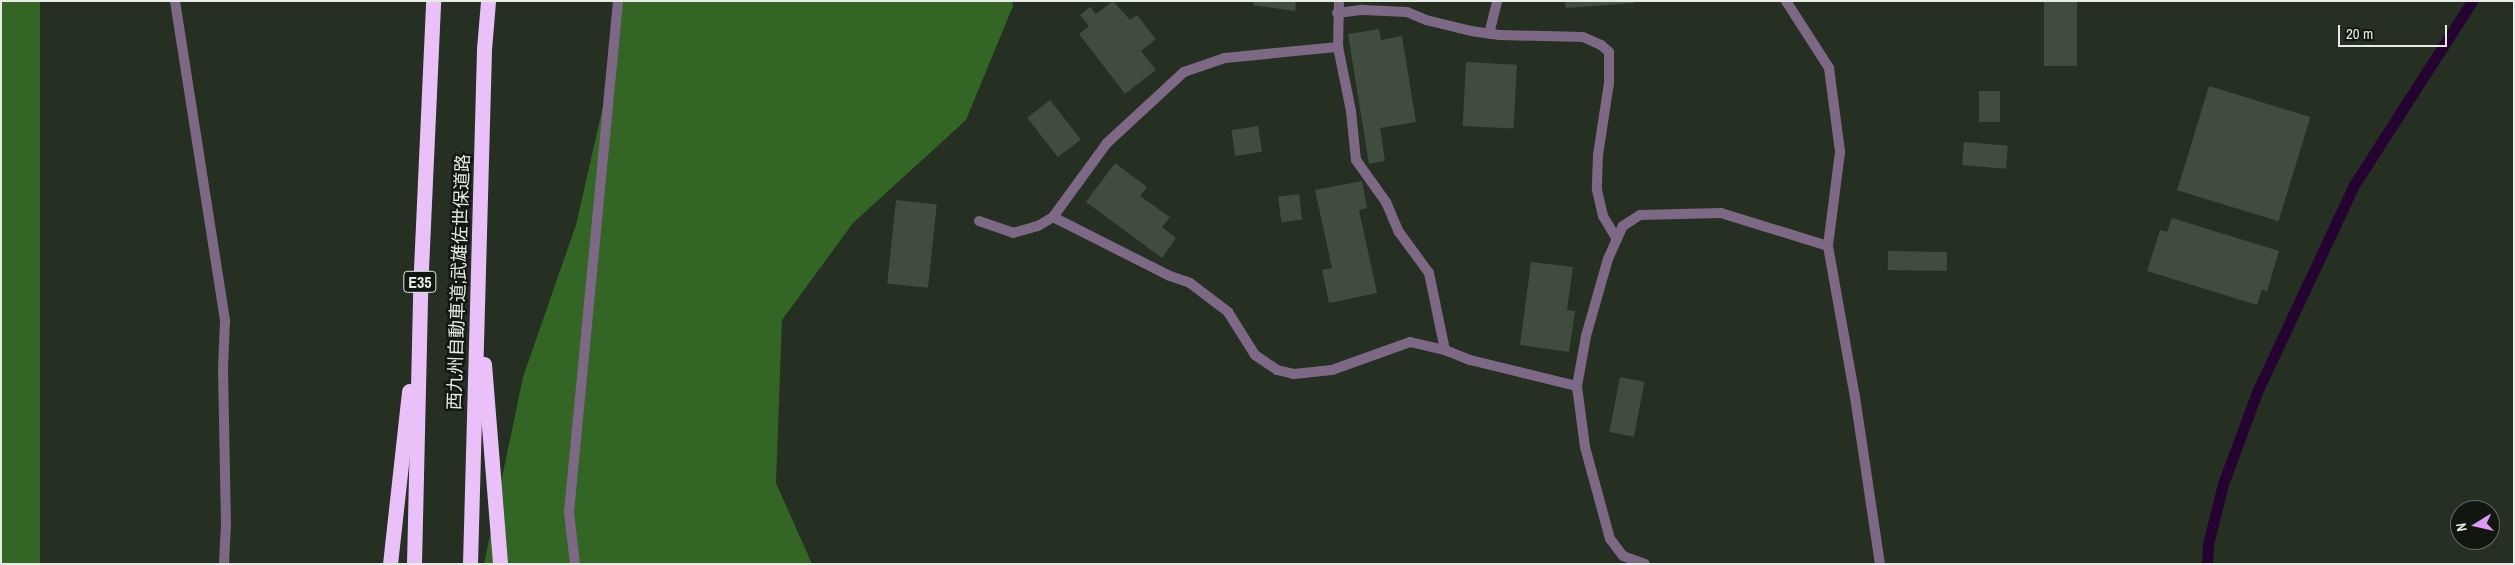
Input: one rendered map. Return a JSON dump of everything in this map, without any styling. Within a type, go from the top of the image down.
[{"type":"highway","name":"E35","points":[[414,564],[420,291],[433,1]]},
{"type":"highway","name":"西九州自動車道;武雄佐世保道路","points":[[470,564],[484,50],[488,1]]},
{"type":"highway","points":[[478,290],[500,564]]},
{"type":"highway","points":[[390,564],[420,291]]},
{"type":"street","points":[[175,1],[225,321],[223,369],[226,522],[224,564]]},
{"type":"street","points":[[575,564],[570,512],[618,1]]},
{"type":"street","points":[[1339,1],[1337,13],[1338,47],[1351,110],[1356,160],[1386,202],[1399,232],[1429,273],[1445,350]]},
{"type":"street","points":[[1489,34],[1497,1]]},
{"type":"street","points":[[1786,1],[1829,68],[1840,152],[1828,246],[1855,397],[1880,564]]},
{"type":"street","points":[[1337,13],[1363,10],[1407,12],[1426,20],[1489,34],[1583,37],[1601,45],[1609,52],[1609,82],[1598,155],[1598,190],[1603,216],[1617,239]]},
{"type":"street","points":[[979,221],[1013,233],[1038,226],[1052,217],[1107,143],[1184,72],[1225,58],[1338,47]]},
{"type":"street","points":[[1645,564],[1623,556],[1610,539],[1585,447],[1577,386],[1586,336],[1608,259],[1623,226],[1640,215],[1721,213],[1828,246]]},
{"type":"street","points":[[1052,217],[1170,276],[1190,283],[1228,312],[1255,355],[1278,370],[1294,374],[1332,370],[1410,342],[1445,350],[1470,360],[1577,386]]},
{"type":"green space","points":[[1,1],[40,1],[40,564],[1,564]]},
{"type":"green space","points":[[622,1],[1012,1],[1013,6],[966,120],[853,223],[782,320],[776,483],[812,564],[484,564],[523,377],[576,225],[614,58]]},
{"type":"building","points":[[1113,1],[1130,20],[1137,15],[1156,39],[1141,51],[1156,70],[1125,94],[1079,34],[1089,26],[1080,15],[1090,7],[1096,14]]},
{"type":"building","points":[[1254,1],[1296,1],[1295,11],[1253,5]]},
{"type":"building","points":[[1565,1],[1633,1],[1634,3],[1566,8]]},
{"type":"building","points":[[2044,1],[2077,1],[2077,66],[2044,66]]},
{"type":"building","points":[[1379,29],[1381,40],[1402,36],[1416,122],[1380,128],[1385,161],[1369,164],[1348,34]]},
{"type":"building","points":[[1466,62],[1517,65],[1514,129],[1463,126]]},
{"type":"building","points":[[2209,86],[2310,117],[2278,221],[2177,190]]},
{"type":"building","points":[[1979,91],[2000,91],[2000,122],[1979,122]]},
{"type":"building","points":[[1050,100],[1081,139],[1058,157],[1027,118]]},
{"type":"building","points":[[1258,126],[1262,152],[1235,156],[1231,130]]},
{"type":"building","points":[[1964,142],[2008,146],[2006,169],[1962,165]]},
{"type":"building","points":[[1115,163],[1147,187],[1140,196],[1170,217],[1162,227],[1176,238],[1162,258],[1086,202]]},
{"type":"building","points":[[1362,181],[1367,208],[1359,210],[1377,293],[1329,303],[1322,270],[1332,268],[1315,190]]},
{"type":"building","points":[[1299,194],[1302,220],[1281,222],[1278,197]]},
{"type":"building","points":[[896,200],[937,204],[928,288],[887,284]]},
{"type":"building","points":[[2172,218],[2279,251],[2267,291],[2262,289],[2257,305],[2147,271],[2160,230],[2167,232]]},
{"type":"building","points":[[1888,251],[1947,252],[1947,271],[1888,270]]},
{"type":"building","points":[[1531,262],[1573,267],[1567,310],[1575,311],[1569,352],[1520,345]]},
{"type":"building","points":[[1620,377],[1645,382],[1634,437],[1609,432]]},
{"type":"waterway","points":[[2207,564],[2208,544],[2223,484],[2257,392],[2354,185],[2472,1]]}]
